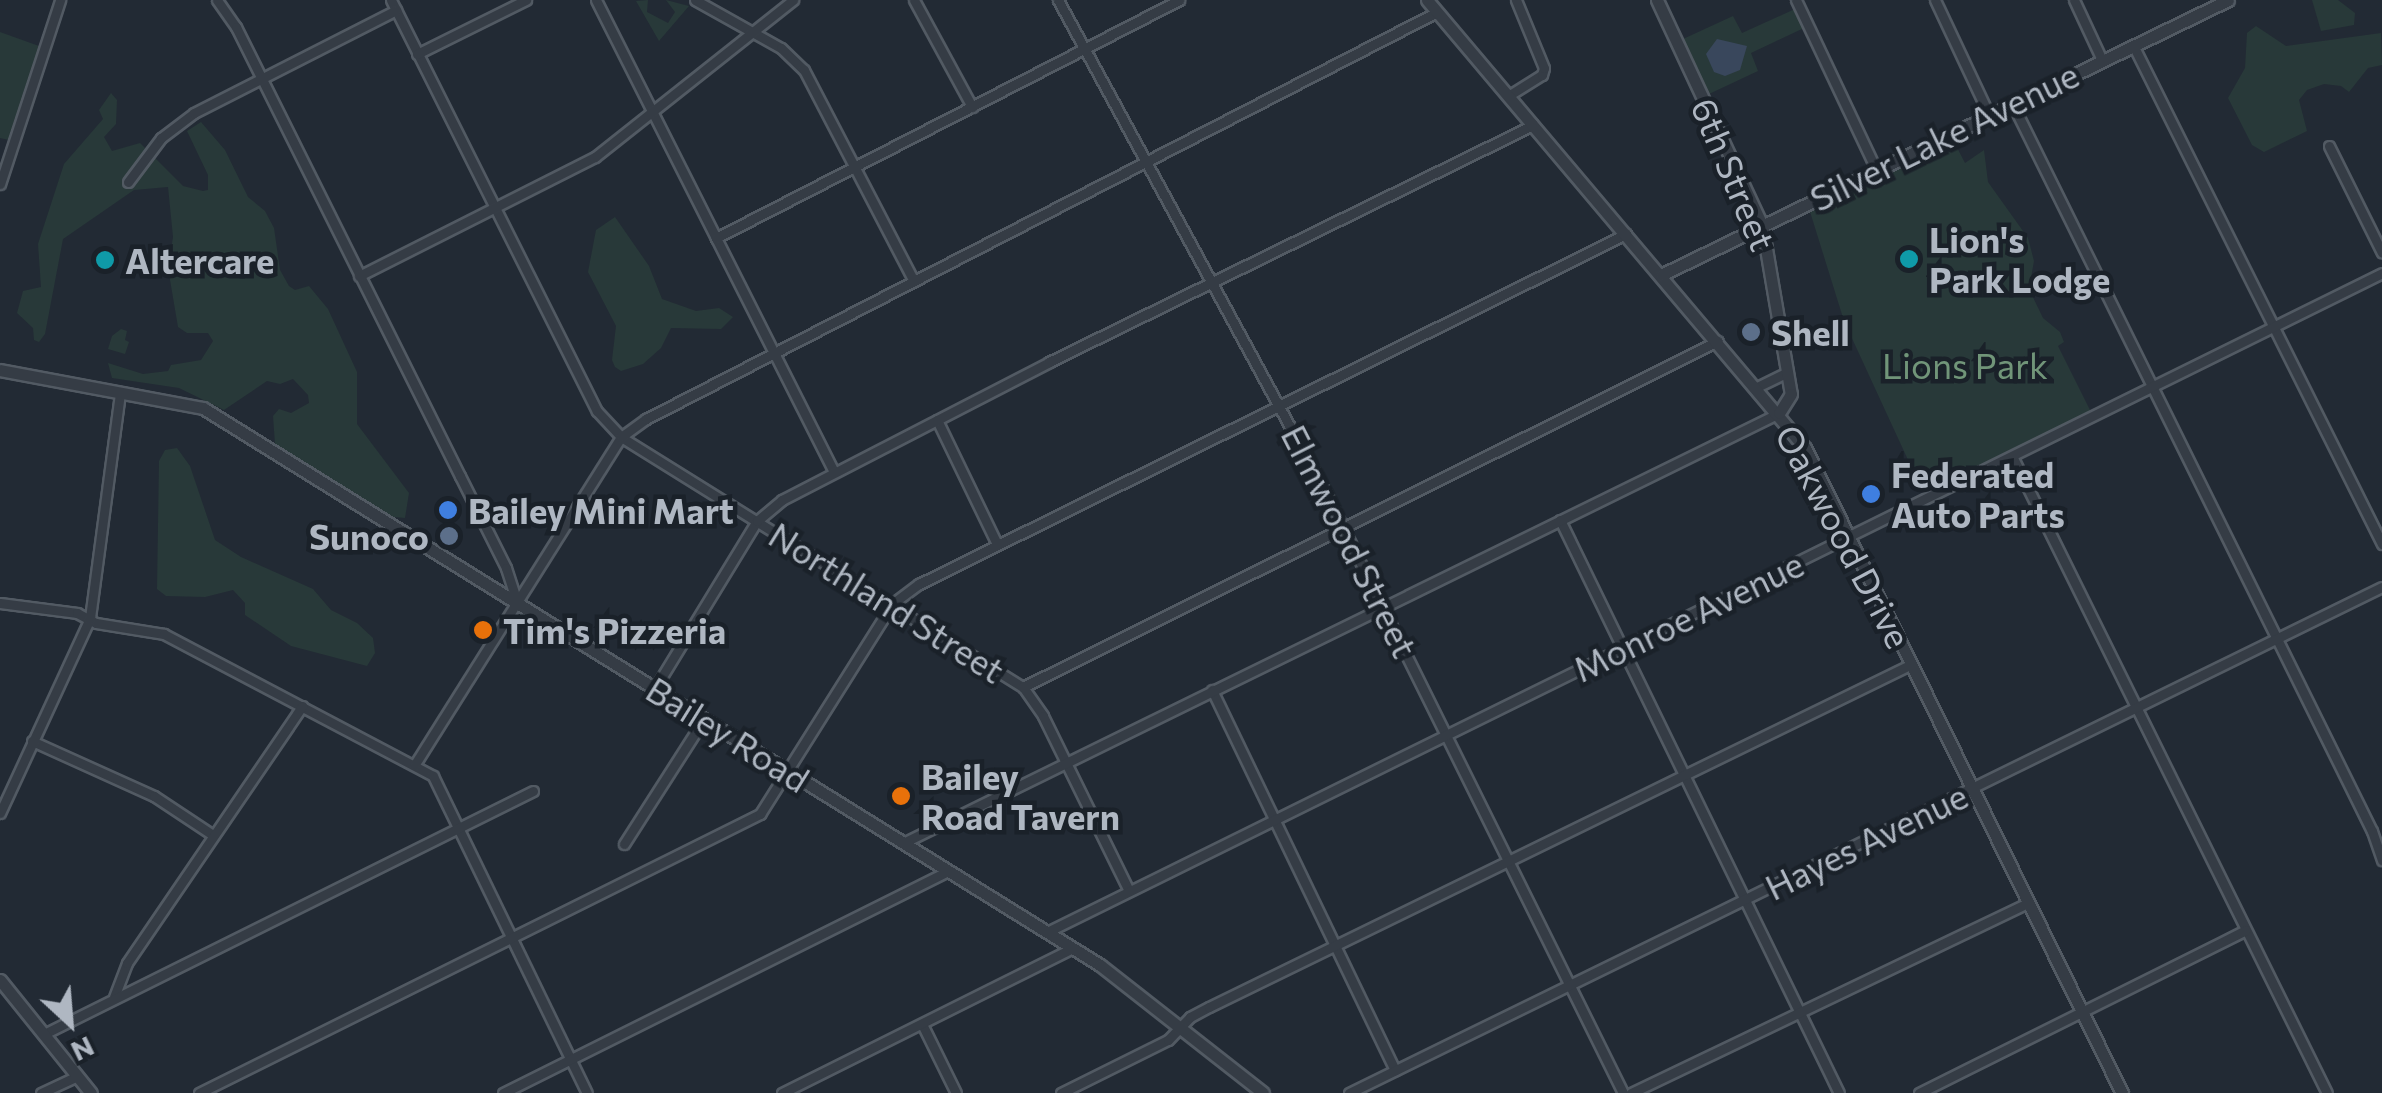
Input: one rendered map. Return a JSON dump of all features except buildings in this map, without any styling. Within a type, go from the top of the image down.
[{"type":"street","points":[[0,184],[60,0]]},
{"type":"street","points":[[217,0],[261,78],[506,568],[517,602]]},
{"type":"street","points":[[418,54],[526,0]]},
{"type":"street","points":[[596,0],[834,472]]},
{"type":"street","points":[[695,0],[782,48],[804,70],[914,281]]},
{"type":"street","points":[[359,276],[583,164],[794,0]]},
{"type":"street","points":[[914,0],[972,106]]},
{"type":"street","name":"Elmwood Street","points":[[1058,0],[1343,526],[1623,1093]]},
{"type":"street","points":[[716,238],[1179,0]]},
{"type":"street","name":"Oakwood Drive","points":[[1427,0],[1805,448],[2122,1093]]},
{"type":"street","points":[[1508,96],[1542,75],[1544,68],[1516,0]]},
{"type":"street","name":"6th Street","points":[[1657,0],[1762,225],[1791,394],[1779,413]]},
{"type":"street","points":[[1796,0],[1876,169]]},
{"type":"street","points":[[1935,0],[1989,114]]},
{"type":"street","points":[[2074,0],[2102,60]]},
{"type":"street","name":"Silver Lake Avenue","points":[[1661,275],[2218,2]]},
{"type":"street","points":[[128,182],[159,141],[181,122],[394,5]]},
{"type":"street","name":"Northland Street","points":[[394,5],[597,411],[621,436],[1023,687],[1066,761],[1128,889]]},
{"type":"street","points":[[415,764],[621,436],[773,353],[1437,12]]},
{"type":"street","points":[[2133,45],[2382,544]]},
{"type":"street","points":[[2012,103],[2277,638],[2382,860]]},
{"type":"street","points":[[655,688],[757,520],[782,500],[1534,125]]},
{"type":"street","points":[[2329,146],[2382,254]]},
{"type":"street","points":[[199,1093],[748,822],[766,809],[892,604],[919,584],[1626,234]]},
{"type":"street","name":"Monroe Avenue","points":[[1047,932],[2382,273]]},
{"type":"street","points":[[1023,687],[1718,341]]},
{"type":"street","name":"Bailey Road","points":[[0,370],[204,408],[1073,948],[1263,1093]]},
{"type":"street","points":[[1757,387],[1788,372]]},
{"type":"street","points":[[0,813],[90,618],[120,393]]},
{"type":"street","points":[[904,843],[1779,413]]},
{"type":"street","points":[[937,420],[997,544]]},
{"type":"street","points":[[2012,458],[2327,1093]]},
{"type":"street","points":[[1560,520],[1838,1093]]},
{"type":"street","name":"Hayes Avenue","points":[[1349,1093],[2382,587]]},
{"type":"street","points":[[0,603],[164,634],[415,764],[439,783],[587,1093]]},
{"type":"street","points":[[1061,1093],[1168,1040],[1190,1017],[1912,664]]},
{"type":"street","points":[[1212,690],[1395,1070]]},
{"type":"street","points":[[114,998],[128,963],[302,706]]},
{"type":"street","points":[[624,844],[704,719]]},
{"type":"street","points":[[32,742],[154,796],[213,835]]},
{"type":"street","points":[[44,1034],[533,791]]},
{"type":"street","points":[[503,1093],[949,871]]},
{"type":"street","points":[[1632,1093],[2029,902]]},
{"type":"street","points":[[1918,1093],[2246,930]]},
{"type":"street","points":[[782,1093],[1073,948]]},
{"type":"street","points":[[0,980],[91,1093]]},
{"type":"street","points":[[922,1024],[956,1093]]},
{"type":"street","points":[[41,1093],[77,1076]]},
{"type":"green space","points":[[648,0],[647,12],[668,23],[675,12],[666,0],[689,6],[659,41],[636,1]]},
{"type":"green space","points":[[2312,0],[2338,0],[2355,13],[2354,25],[2321,31]]},
{"type":"green space","points":[[1795,9],[1804,28],[1751,53],[1758,71],[1709,94],[1683,39],[1733,16],[1742,33]]},
{"type":"green space","points":[[2256,26],[2286,46],[2381,33],[2382,65],[2368,68],[2349,92],[2341,86],[2324,84],[2307,90],[2299,100],[2307,131],[2264,152],[2252,145],[2228,98],[2245,68],[2247,33]]},
{"type":"green space","points":[[0,32],[39,46],[9,140],[0,138]]},
{"type":"green space","points":[[111,93],[117,100],[116,124],[104,137],[112,151],[140,143],[183,186],[203,191],[208,190],[208,175],[187,131],[201,122],[225,150],[248,197],[265,211],[274,228],[280,270],[289,286],[295,290],[309,286],[328,309],[357,372],[357,424],[409,493],[405,518],[383,516],[275,444],[273,416],[279,409],[291,413],[309,403],[308,395],[293,379],[280,384],[267,381],[224,410],[179,388],[112,378],[108,363],[143,374],[168,371],[171,365],[201,360],[213,341],[208,333],[187,333],[178,327],[168,268],[173,237],[168,187],[134,190],[63,239],[45,334],[39,342],[34,340],[33,328],[17,313],[23,291],[41,287],[38,244],[64,164],[103,119],[99,110]]},
{"type":"green space","name":"Lions Park","points":[[1950,134],[1965,163],[1984,150],[1988,182],[2028,238],[2034,261],[2029,289],[2043,318],[2060,332],[2064,342],[2058,346],[2093,416],[1926,499],[1844,321],[1807,202]]},
{"type":"green space","points":[[615,217],[649,266],[662,299],[696,311],[719,308],[733,317],[721,329],[671,328],[661,348],[643,364],[621,371],[615,367],[612,360],[616,326],[588,272],[596,230]]},
{"type":"green space","points":[[121,329],[127,331],[125,340],[129,342],[125,354],[108,349],[112,336]]},
{"type":"green space","points":[[177,448],[190,466],[215,540],[241,557],[313,589],[331,610],[357,623],[373,638],[375,653],[367,666],[291,646],[245,615],[245,603],[233,590],[205,597],[166,596],[157,589],[159,461],[165,450]]},
{"type":"water","points":[[1717,39],[1747,46],[1740,70],[1725,76],[1714,72],[1706,54]]},
{"type":"place","name":"Lion's Park Lodge","points":[[1909,259]]},
{"type":"place","name":"Altercare","points":[[105,260]]},
{"type":"place","name":"Shell","points":[[1751,332]]},
{"type":"place","name":"Federated Auto Parts","points":[[1871,494]]},
{"type":"place","name":"Bailey Mini Mart","points":[[448,510]]},
{"type":"place","name":"Sunoco","points":[[449,536]]},
{"type":"place","name":"Tim's Pizzeria","points":[[483,630]]},
{"type":"place","name":"Bailey Road Tavern","points":[[901,796]]}]
